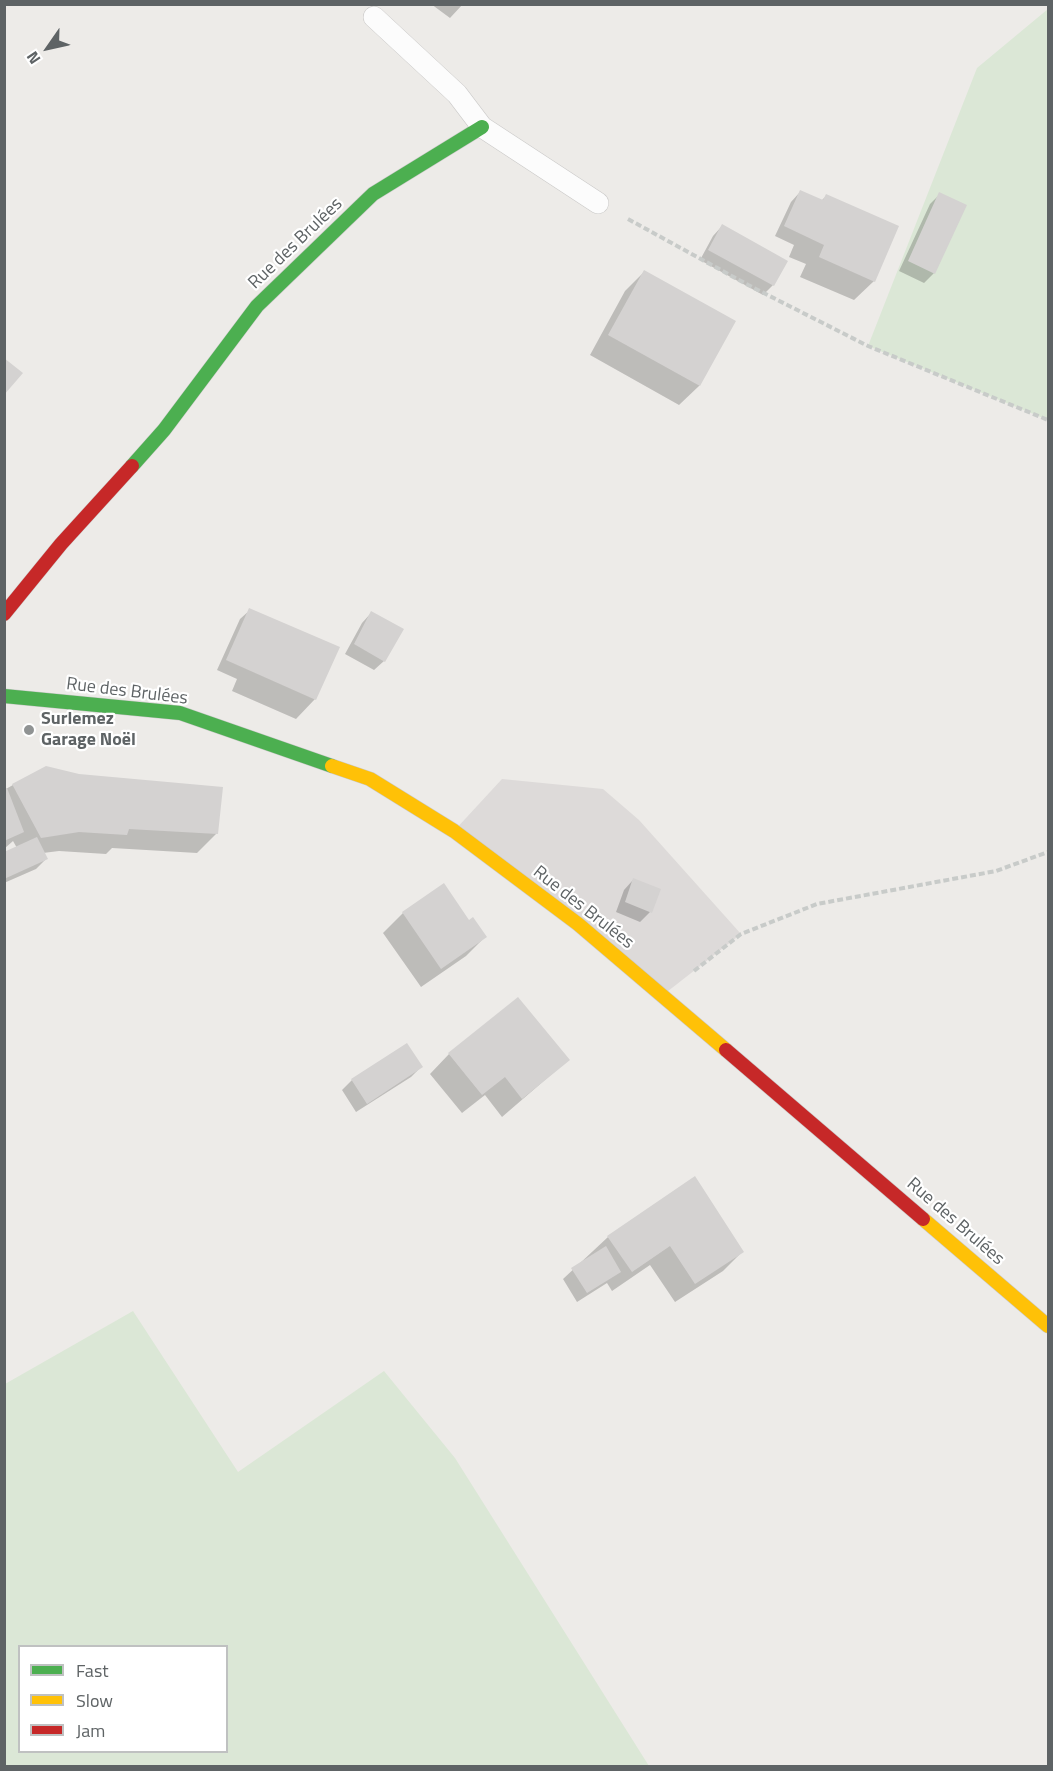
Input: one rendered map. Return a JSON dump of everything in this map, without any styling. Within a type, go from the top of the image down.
[{"type":"street","name":"Rue des Brulées","points":[[4,614],[61,544],[164,430],[257,306],[373,194],[482,127]]},
{"type":"street","name":"Rue des Brulées","points":[[4,696],[180,713],[370,780],[463,838],[578,924],[1048,1326]]},
{"type":"lane","points":[[374,17],[458,94],[482,127],[598,202]]},
{"type":"path","points":[[598,202],[748,285],[868,346],[1048,420]]},
{"type":"path","points":[[663,995],[741,934],[817,904],[996,872],[1048,852]]},
{"type":"shaded area","points":[[502,779],[603,789],[639,820],[741,934],[663,995],[454,831]]},
{"type":"green space","points":[[1048,9],[1048,420],[868,346],[977,68]]},
{"type":"green space","points":[[133,1311],[238,1472],[384,1371],[455,1458],[649,1766],[5,1766],[5,1384]]},
{"type":"building","points":[[800,190],[823,200],[826,194],[899,226],[875,282],[819,257],[824,245],[784,226]]},
{"type":"building","points":[[939,192],[967,205],[935,274],[908,261]]},
{"type":"building","points":[[722,224],[788,261],[774,286],[708,250]]},
{"type":"building","points":[[644,270],[736,321],[700,386],[608,335]]},
{"type":"building","points":[[4,358],[23,373],[4,395]]},
{"type":"building","points":[[249,608],[340,647],[316,700],[226,660]]},
{"type":"building","points":[[371,611],[404,629],[385,662],[354,644]]},
{"type":"building","points":[[46,766],[79,774],[223,787],[218,834],[129,829],[127,835],[79,832],[41,838],[12,784]]},
{"type":"building","points":[[7,788],[24,832],[4,841],[4,789]]},
{"type":"building","points":[[37,837],[48,859],[4,879],[4,852]]},
{"type":"building","points":[[633,878],[661,889],[652,913],[625,902]]},
{"type":"building","points":[[444,883],[469,920],[473,917],[487,937],[441,969],[402,912]]},
{"type":"building","points":[[518,997],[570,1060],[522,1099],[505,1077],[482,1095],[448,1053]]},
{"type":"building","points":[[407,1043],[423,1067],[367,1104],[351,1079]]},
{"type":"building","points":[[695,1176],[744,1252],[695,1284],[670,1246],[632,1272],[607,1236]]},
{"type":"building","points":[[606,1246],[621,1272],[587,1293],[571,1268]]},
{"type":"traffic: fast","points":[[132,466],[164,430],[257,306],[373,194],[482,127]]},
{"type":"traffic: fast","points":[[4,696],[180,713],[332,766]]},
{"type":"traffic: slow","points":[[332,766],[370,779],[454,831],[578,924],[726,1050]]},
{"type":"traffic: slow","points":[[923,1219],[1048,1326]]},
{"type":"traffic: jam","points":[[4,614],[61,544],[132,466]]},
{"type":"traffic: jam","points":[[726,1050],[923,1219]]},
{"type":"place","name":"Surlemez Garage Noël","points":[[29,730]]}]
